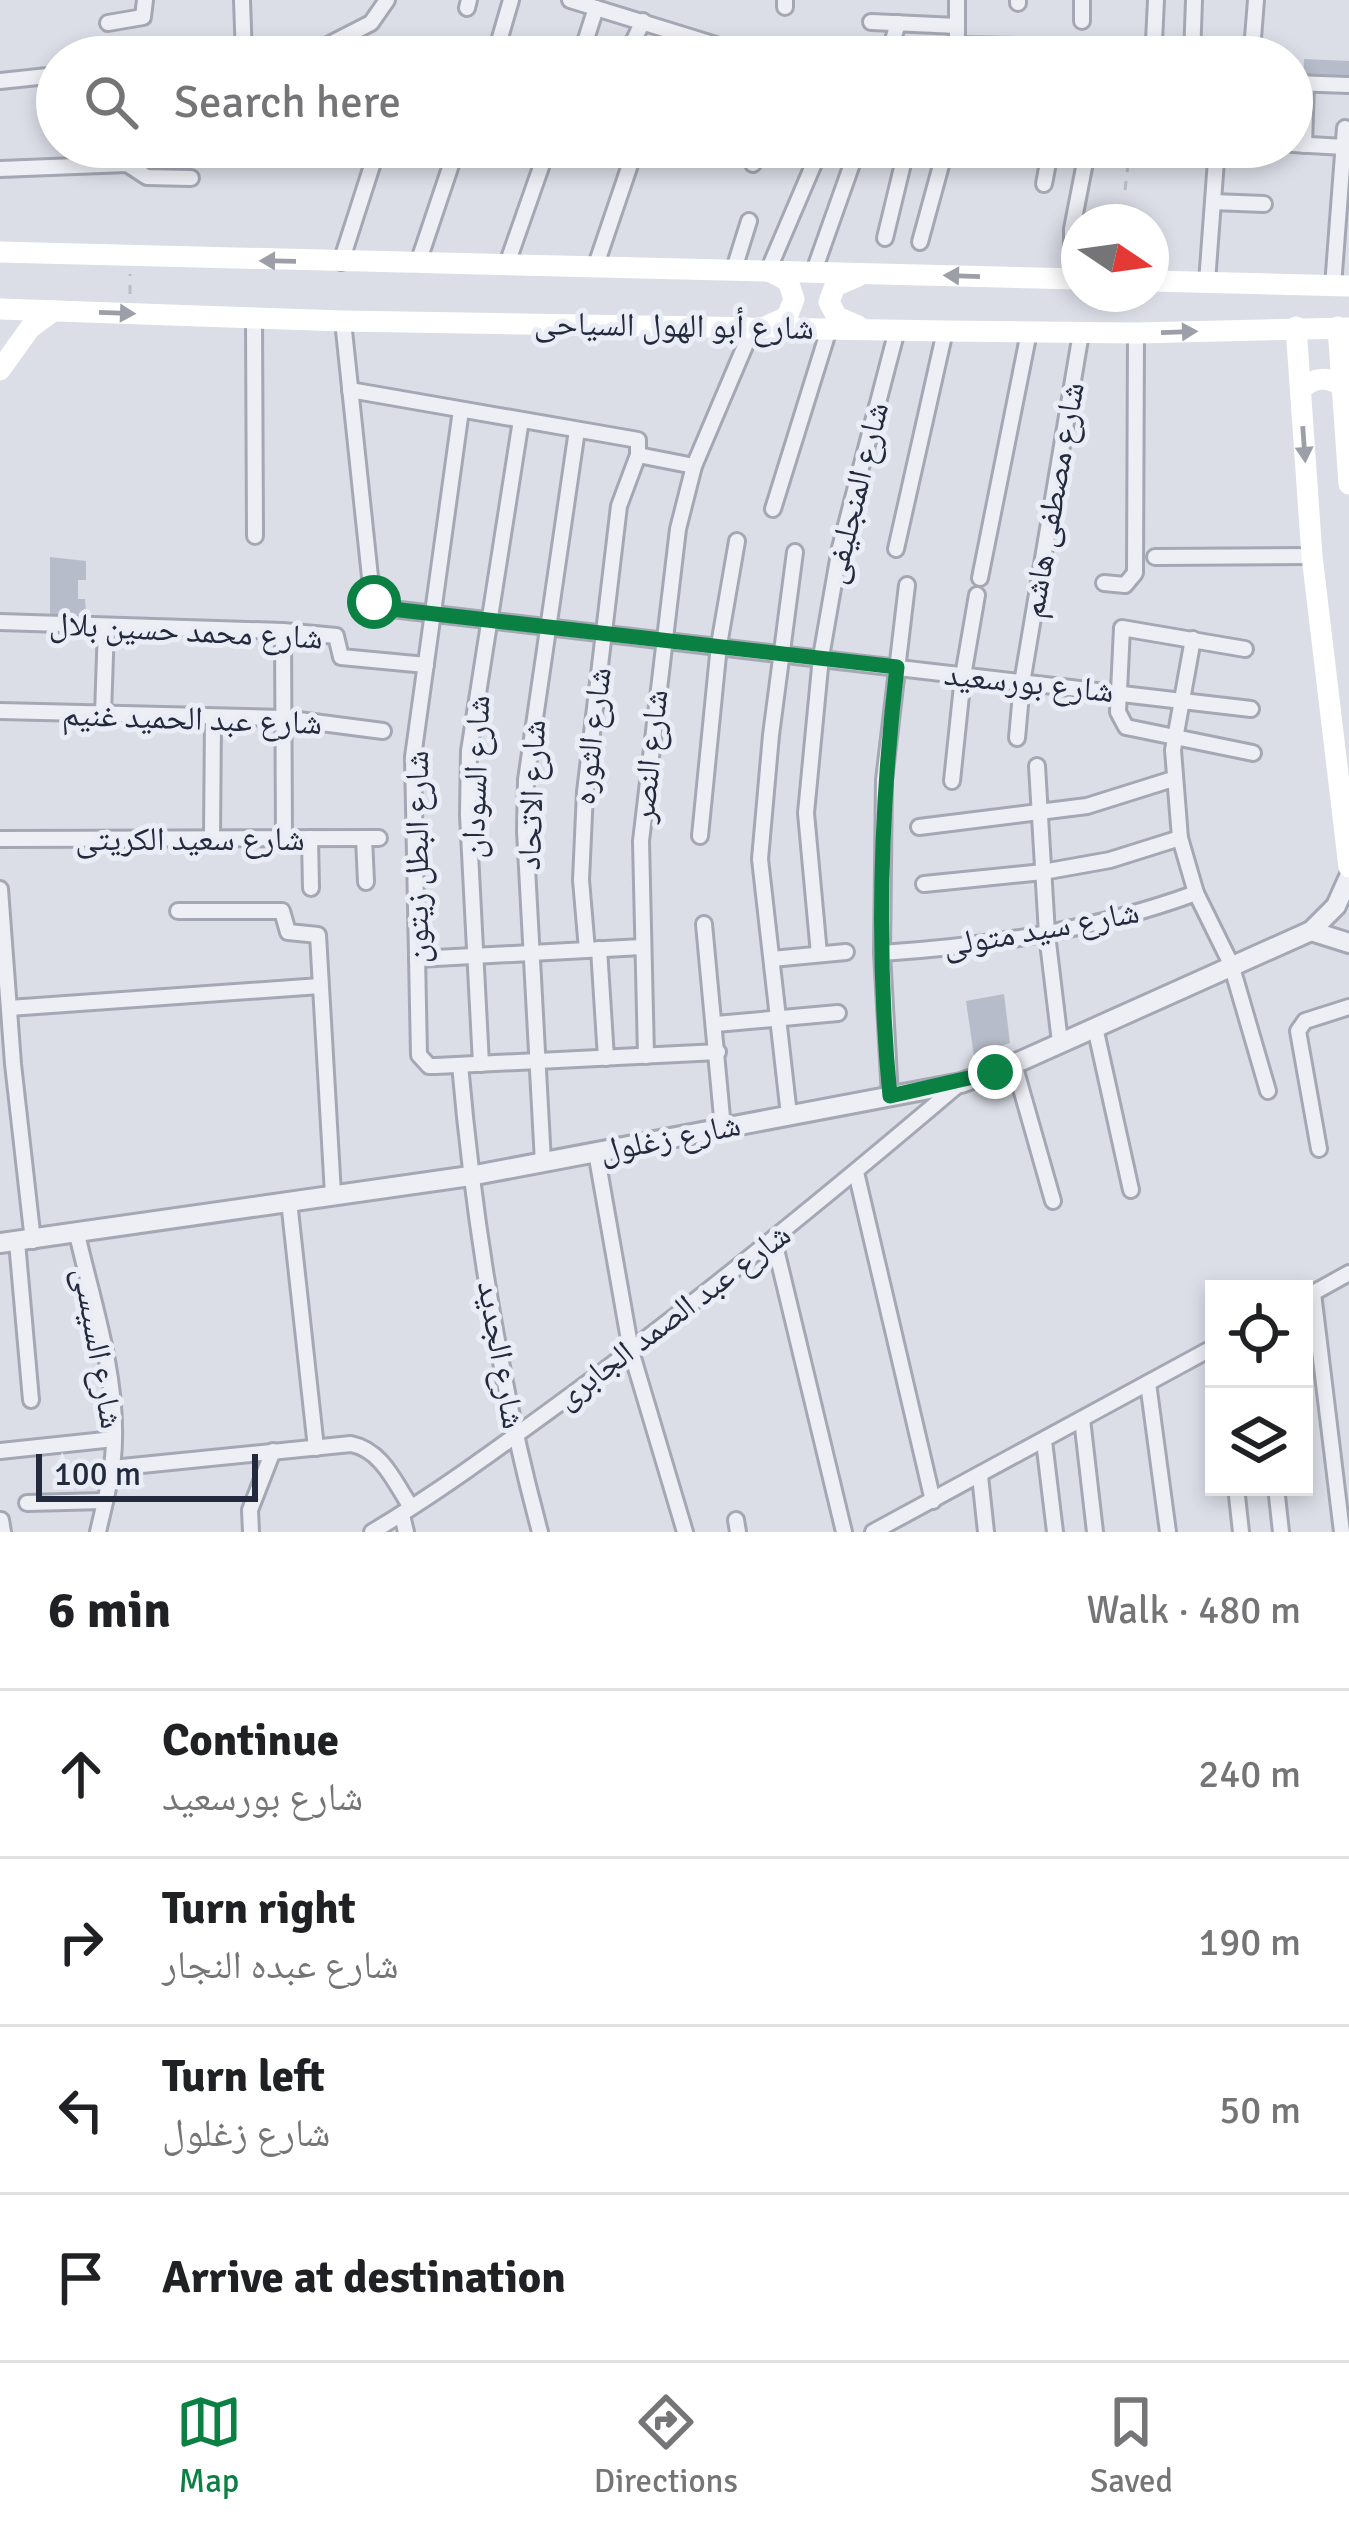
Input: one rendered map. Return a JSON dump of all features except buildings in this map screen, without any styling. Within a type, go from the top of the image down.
[{"type":"main road","name":"شارع أبو الهول السياحى","points":[[0,252],[1061,279]]},
{"type":"main road","points":[[759,327],[787,316],[794,299],[788,281],[768,271]]},
{"type":"main road","points":[[868,329],[837,317],[829,302],[830,293],[842,281],[870,273]]},
{"type":"main road","points":[[1169,281],[1341,286]]},
{"type":"main road","name":"شارع أبو الهول السياحى","points":[[0,309],[254,319],[945,332],[1343,327]]},
{"type":"main road","points":[[0,370],[30,328],[53,311]]},
{"type":"main road","points":[[1296,327],[1312,556],[1349,867]]},
{"type":"main road","points":[[1343,327],[1349,484]]},
{"type":"main road","points":[[1301,389],[1326,379],[1342,387]]},
{"type":"street","points":[[108,23],[143,17],[145,0]]},
{"type":"street","points":[[242,0],[243,36]]},
{"type":"street","points":[[346,36],[371,23],[387,0]]},
{"type":"street","points":[[501,36],[511,0]]},
{"type":"street","points":[[570,0],[692,36]]},
{"type":"street","points":[[957,0],[957,36]]},
{"type":"street","points":[[1082,0],[1082,21]]},
{"type":"street","points":[[1154,36],[1156,0]]},
{"type":"street","points":[[1193,36],[1194,0]]},
{"type":"street","points":[[1253,36],[1256,0]]},
{"type":"street","points":[[587,36],[596,8]]},
{"type":"street","points":[[636,36],[643,21]]},
{"type":"street","points":[[872,22],[957,26]]},
{"type":"street","points":[[894,36],[898,23]]},
{"type":"street","points":[[0,81],[36,77]]},
{"type":"street","points":[[1313,84],[1349,85]]},
{"type":"street","points":[[1341,286],[1345,128]]},
{"type":"street","points":[[1313,145],[1344,147]]},
{"type":"street","points":[[0,169],[36,168]]},
{"type":"street","points":[[133,168],[147,177],[191,178]]},
{"type":"street","points":[[341,262],[371,168]]},
{"type":"street","points":[[418,263],[450,168]]},
{"type":"street","points":[[507,264],[541,168]]},
{"type":"street","points":[[596,266],[629,168]]},
{"type":"street","points":[[768,271],[812,168]]},
{"type":"street","points":[[814,272],[851,168]]},
{"type":"street","points":[[885,238],[902,168]]},
{"type":"street","points":[[920,242],[940,168]]},
{"type":"street","points":[[1044,184],[1047,168]]},
{"type":"street","points":[[1077,204],[1084,168]]},
{"type":"street","points":[[1207,282],[1215,168]]},
{"type":"street","points":[[1213,202],[1264,203]]},
{"type":"street","points":[[734,269],[749,220]]},
{"type":"street","points":[[254,319],[255,536]]},
{"type":"street","name":"شارع بورسعيد","points":[[343,321],[372,596],[383,608],[1251,709]]},
{"type":"street","name":"شارع النصر","points":[[646,1056],[641,841],[678,529],[694,466],[759,327]]},
{"type":"street","points":[[773,509],[829,329]]},
{"type":"street","name":"شارع المنجليفى","points":[[819,954],[806,813],[821,657],[845,528],[897,330]]},
{"type":"street","points":[[896,550],[945,332]]},
{"type":"street","points":[[980,578],[1029,332]]},
{"type":"street","name":"شارع مصطفى هاشم","points":[[1017,738],[1022,683],[1081,333]]},
{"type":"street","points":[[1104,583],[1126,585],[1135,573],[1136,333]]},
{"type":"street","points":[[350,390],[638,440],[638,455],[694,466]]},
{"type":"street","name":"شارع البطل زيتون","points":[[460,1065],[429,1066],[419,1055],[412,781],[461,410]]},
{"type":"street","name":"شارع السودان","points":[[482,1064],[470,751],[521,420]]},
{"type":"street","name":"شارع الاتحاد","points":[[543,1162],[526,780],[577,430]]},
{"type":"street","name":"شارع الثوره","points":[[606,1058],[581,835],[619,506],[638,455]]},
{"type":"street","points":[[700,836],[719,645],[737,542]]},
{"type":"street","points":[[789,1115],[760,837],[795,552]]},
{"type":"street","points":[[1155,557],[1312,556]]},
{"type":"street","points":[[890,1096],[882,953],[884,780],[908,585]]},
{"type":"street","points":[[952,781],[977,595]]},
{"type":"street","name":"شارع محمد حسين بلال","points":[[0,622],[284,631],[337,637],[340,657],[425,665]]},
{"type":"street","points":[[103,714],[106,626]]},
{"type":"street","points":[[1245,649],[1122,628],[1118,693],[1121,723],[1253,753]]},
{"type":"street","points":[[284,631],[284,838]]},
{"type":"street","points":[[1193,638],[1174,735],[1180,838],[1196,893],[1231,964],[1268,1091]]},
{"type":"street","name":"شارع عبد الحميد غنيم","points":[[0,711],[284,718],[383,731]]},
{"type":"street","points":[[212,838],[213,717]]},
{"type":"street","points":[[1037,766],[1047,934],[1060,1042]]},
{"type":"street","points":[[919,826],[1087,806],[1173,779]]},
{"type":"street","points":[[310,838],[311,888]]},
{"type":"street","name":"شارع سعيد الكريتى","points":[[0,839],[372,838],[366,882]]},
{"type":"street","points":[[924,884],[1110,860],[1180,838]]},
{"type":"street","points":[[1349,878],[1336,906],[1311,931],[1349,944]]},
{"type":"street","points":[[0,889],[17,1242],[31,1400]]},
{"type":"street","name":"شارع سيد متولى","points":[[882,953],[1047,934],[1101,923],[1196,893]]},
{"type":"street","points":[[178,911],[282,911],[288,932],[318,935],[333,1194]]},
{"type":"street","points":[[704,924],[724,1128]]},
{"type":"street","name":"شارع زغلول","points":[[17,1242],[470,1176],[961,1083],[1014,1064],[1311,931]]},
{"type":"street","points":[[417,959],[641,947]]},
{"type":"street","points":[[772,959],[846,952]]},
{"type":"street","points":[[9,1008],[320,986]]},
{"type":"street","points":[[1319,1149],[1298,1031],[1305,1021],[1349,1007]]},
{"type":"street","points":[[716,1024],[838,1013]]},
{"type":"street","points":[[1095,1027],[1130,1190]]},
{"type":"street","points":[[460,1065],[718,1052]]},
{"type":"street","points":[[1014,1064],[1053,1201]]},
{"type":"street","name":"شارع الجديد","points":[[460,1065],[470,1176],[514,1436],[540,1532]]},
{"type":"street","name":"شارع عبد الصمد الجابرى","points":[[371,1532],[631,1351],[774,1241],[961,1083]]},
{"type":"street","points":[[596,1152],[631,1351],[685,1532]]},
{"type":"street","points":[[856,1172],[933,1501]]},
{"type":"street","points":[[289,1201],[316,1448]]},
{"type":"street","name":"شارع السيسى","points":[[77,1234],[109,1375],[114,1438],[98,1532]]},
{"type":"street","points":[[774,1241],[844,1532]]},
{"type":"street","points":[[1313,1293],[1349,1273]]},
{"type":"street","points":[[1313,1324],[1342,1532]]},
{"type":"street","points":[[873,1532],[905,1524],[933,1501],[1205,1352]]},
{"type":"street","points":[[1148,1383],[1168,1532]]},
{"type":"street","points":[[1082,1419],[1095,1532]]},
{"type":"street","points":[[0,1450],[114,1438]]},
{"type":"street","points":[[1045,1441],[1054,1532]]},
{"type":"street","points":[[112,1468],[351,1444],[369,1450],[406,1511],[406,1532]]},
{"type":"street","points":[[251,1532],[250,1510],[274,1451]]},
{"type":"street","points":[[980,1476],[986,1532]]},
{"type":"street","points":[[1237,1496],[1241,1532]]},
{"type":"street","points":[[1277,1496],[1282,1532]]},
{"type":"street","points":[[27,1503],[105,1501]]},
{"type":"street","points":[[2,1520],[3,1532]]},
{"type":"path","points":[[1125,190],[1128,168]]},
{"type":"path","points":[[130,257],[130,314]]},
{"type":"route","points":[[374,602],[383,608],[897,667],[884,780],[881,895],[890,1096],[995,1072]]}]
